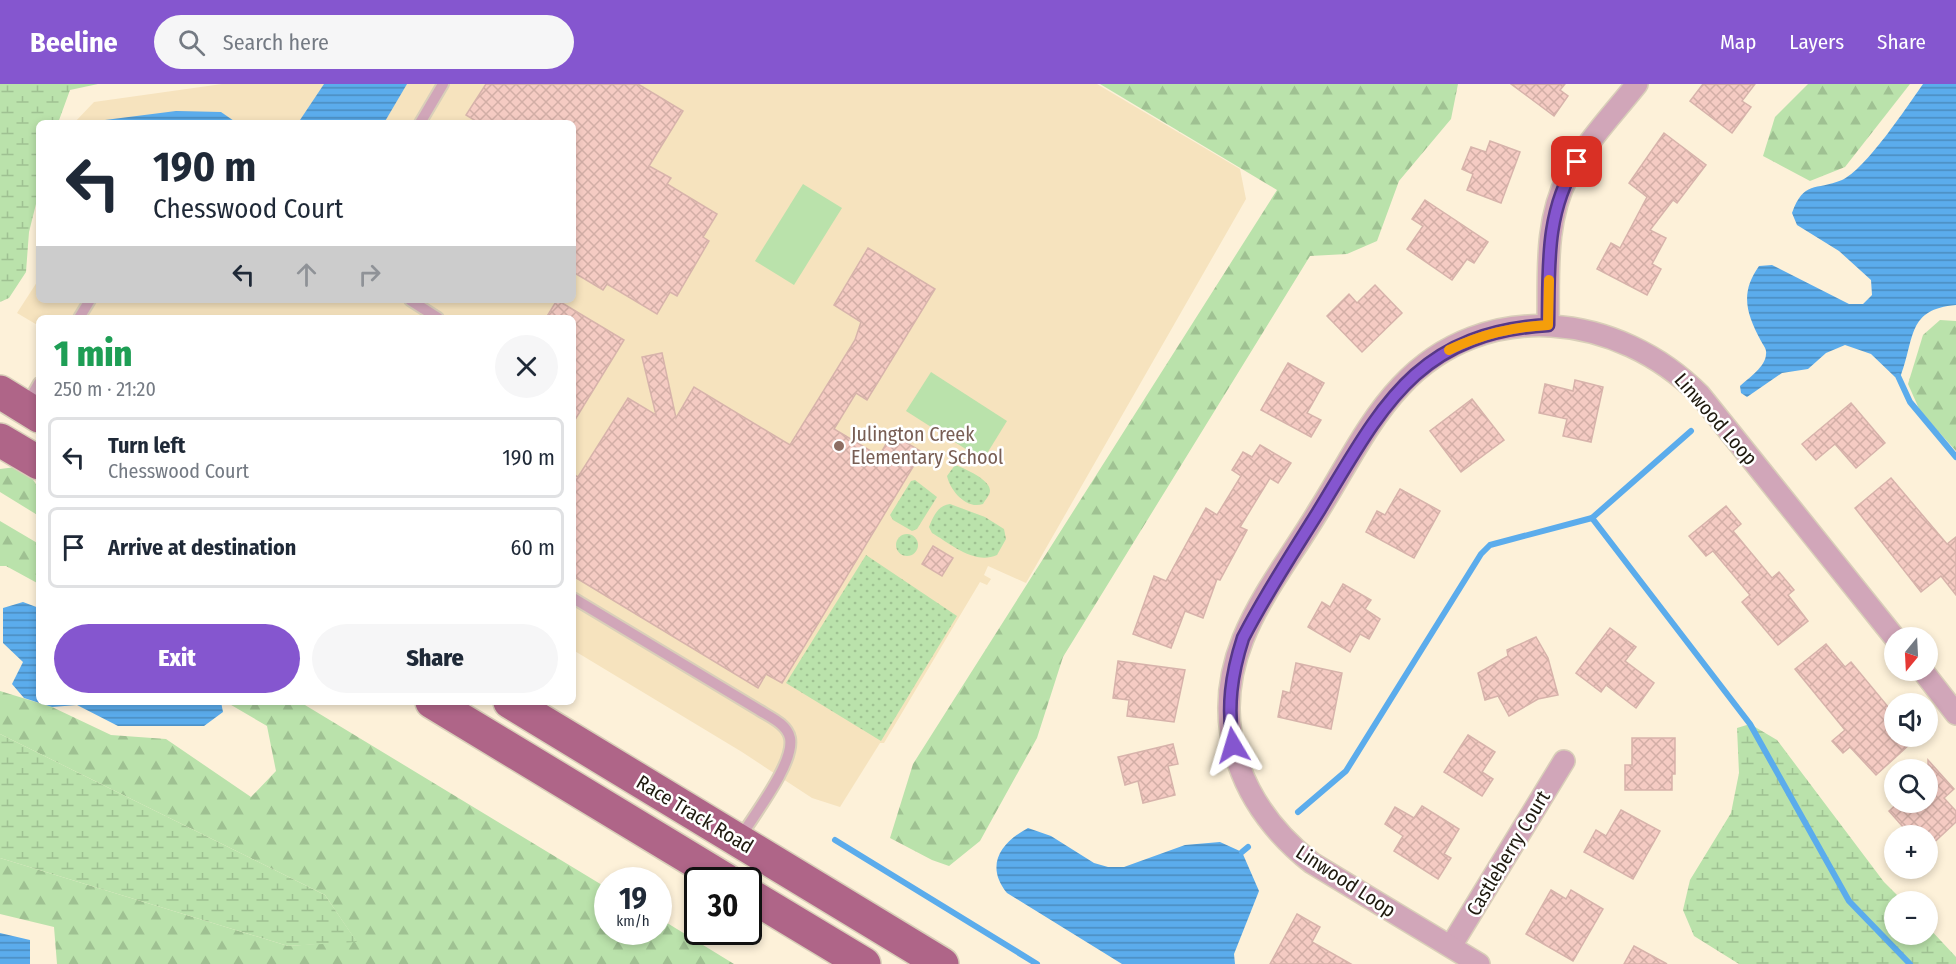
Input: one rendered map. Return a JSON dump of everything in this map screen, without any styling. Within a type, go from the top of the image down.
[{"type":"main road","points":[[0,440],[36,461]]},
{"type":"main road","name":"Race Track Road","points":[[438,705],[705,867]]},
{"type":"main road","name":"Race Track Road","points":[[515,705],[942,964]]},
{"type":"main road","points":[[680,852],[712,849],[738,840]]},
{"type":"main road","points":[[762,902],[864,964]]},
{"type":"street","points":[[1548,325],[1549,249],[1560,195],[1586,148],[1637,84]]},
{"type":"street","name":"Linwood Loop","points":[[1479,964],[1312,863],[1289,845],[1269,824],[1253,799],[1241,773],[1230,727],[1230,691],[1240,647],[1255,614],[1382,408],[1402,385],[1446,352],[1474,338],[1519,327],[1548,325],[1581,328],[1607,335],[1641,350],[1681,376],[1700,395],[1887,627]]},
{"type":"street","points":[[1930,681],[1956,714]]},
{"type":"street","name":"Castleberry Court","points":[[1451,946],[1564,760]]},
{"type":"lane","points":[[422,120],[443,84]]},
{"type":"lane","points":[[415,303],[433,315]]},
{"type":"lane","points":[[576,600],[759,710],[786,730],[790,739],[786,762],[738,840]]},
{"type":"shaded area","name":"Julington Creek Elementary School","points":[[222,84],[1097,84],[1240,169],[1246,199],[1026,583],[988,566],[984,575],[991,579],[987,585],[980,582],[884,743],[880,743],[840,807],[812,798],[742,752],[576,652],[576,315],[36,315],[36,324],[17,313],[36,284],[36,303],[576,303],[576,120],[77,120],[94,102]]},
{"type":"green space","points":[[0,84],[98,84],[70,90],[59,120],[36,120],[36,204],[29,232],[26,272],[9,298],[0,302]]},
{"type":"green space","points":[[1100,84],[1458,84],[1451,119],[1399,181],[1377,241],[1347,254],[1310,256],[1063,657],[1037,738],[980,841],[949,866],[932,860],[890,838],[913,764],[1277,190]]},
{"type":"green space","points":[[1808,84],[1910,84],[1845,167],[1810,181],[1763,156],[1775,117]]},
{"type":"green space","points":[[803,184],[842,208],[794,285],[755,261]]},
{"type":"green space","points":[[1940,320],[1956,321],[1956,451],[1920,411],[1908,384],[1923,335]]},
{"type":"green space","points":[[931,372],[1007,421],[983,460],[906,411]]},
{"type":"green space","points":[[955,465],[976,475],[989,487],[990,493],[983,504],[971,504],[955,493],[947,476]]},
{"type":"green space","points":[[16,467],[34,481],[36,514],[0,492],[0,469]]},
{"type":"green space","points":[[915,480],[937,497],[917,529],[912,531],[893,520],[890,515],[911,481]]},
{"type":"green space","points":[[950,504],[985,517],[1004,529],[1006,539],[997,555],[980,557],[971,555],[932,533],[929,527],[934,516],[939,509]]},
{"type":"green space","points":[[0,521],[36,542],[36,582],[6,566],[0,566]]},
{"type":"green space","points":[[907,534],[915,537],[918,545],[915,553],[907,556],[899,553],[896,545],[899,537]]},
{"type":"green space","points":[[866,555],[957,616],[881,741],[786,683]]},
{"type":"green space","points":[[0,691],[36,702],[36,705],[52,707],[111,735],[166,739],[251,797],[276,771],[267,726],[231,705],[305,705],[594,880],[594,945],[672,945],[672,926],[684,933],[684,945],[703,945],[734,964],[57,964],[54,927],[0,914],[0,858],[288,946],[356,941],[325,895],[0,734]]},
{"type":"green space","points":[[1750,724],[1777,740],[1893,891],[1884,891],[1884,945],[1938,945],[1938,938],[1956,957],[1956,964],[1739,964],[1694,936],[1683,910],[1690,880],[1731,813],[1739,773],[1737,728]]},
{"type":"green space","points":[[0,734],[325,895],[357,942],[288,946],[0,858]]},
{"type":"water","points":[[324,84],[407,84],[386,120],[300,120]]},
{"type":"water","points":[[1923,84],[1956,84],[1956,305],[1929,312],[1921,319],[1915,328],[1901,375],[1895,377],[1871,354],[1845,345],[1826,353],[1808,369],[1782,373],[1747,397],[1741,393],[1740,386],[1760,367],[1766,354],[1747,303],[1749,285],[1759,266],[1772,265],[1849,304],[1863,304],[1872,295],[1871,280],[1839,251],[1797,225],[1792,213],[1801,195],[1806,191],[1842,180],[1862,164],[1885,137]]},
{"type":"water","points":[[176,111],[221,112],[233,120],[105,120]]},
{"type":"water","points":[[23,602],[36,607],[36,702],[24,698],[12,684],[23,662],[3,643],[3,608]]},
{"type":"water","points":[[46,705],[77,705],[52,707]]},
{"type":"water","points":[[77,705],[222,705],[223,712],[204,726],[118,726]]},
{"type":"water","points":[[1028,828],[1051,836],[1094,863],[1108,867],[1124,867],[1185,845],[1220,842],[1242,852],[1259,891],[1234,954],[1235,964],[1122,964],[1007,893],[997,874],[999,856],[1010,841]]},
{"type":"water","points":[[0,933],[30,940],[30,964],[0,964]]},
{"type":"building","points":[[486,84],[638,84],[683,111],[649,166],[671,178],[667,184],[717,214],[703,237],[709,241],[677,296],[670,292],[657,314],[607,284],[603,290],[576,274],[576,120],[474,120],[466,115]]},
{"type":"building","points":[[1511,84],[1565,84],[1560,90],[1568,96],[1554,116]]},
{"type":"building","points":[[1703,84],[1755,84],[1742,101],[1751,107],[1732,133],[1690,101]]},
{"type":"building","points":[[1664,133],[1706,165],[1677,203],[1673,200],[1650,230],[1666,238],[1652,264],[1661,269],[1647,295],[1597,269],[1611,243],[1620,248],[1647,197],[1629,183]]},
{"type":"building","points":[[1490,141],[1520,152],[1501,203],[1467,190],[1473,174],[1462,169],[1471,147],[1486,152]]},
{"type":"building","points":[[1425,200],[1488,242],[1474,263],[1467,259],[1452,280],[1407,249],[1423,226],[1412,219]]},
{"type":"building","points":[[868,248],[935,289],[867,400],[856,393],[834,429],[879,456],[892,434],[922,452],[782,683],[766,674],[758,688],[576,578],[576,476],[578,477],[628,398],[656,415],[642,357],[662,353],[676,418],[694,387],[790,445],[855,340],[861,322],[834,305]]},
{"type":"building","points":[[1375,285],[1402,313],[1362,352],[1327,316],[1349,294],[1357,303]]},
{"type":"building","points":[[555,303],[562,303],[624,340],[576,418],[576,315],[548,315]]},
{"type":"building","points":[[1288,363],[1324,383],[1307,413],[1321,420],[1311,437],[1261,410]]},
{"type":"building","points":[[1575,380],[1603,387],[1591,442],[1563,436],[1567,419],[1539,413],[1545,384],[1573,391]]},
{"type":"building","points":[[1472,399],[1504,440],[1461,472],[1430,431]]},
{"type":"building","points":[[1851,403],[1885,443],[1856,468],[1835,444],[1816,460],[1802,444]]},
{"type":"building","points":[[1260,445],[1291,463],[1278,483],[1270,478],[1240,527],[1247,530],[1220,580],[1217,579],[1203,618],[1185,611],[1171,648],[1133,634],[1154,576],[1166,581],[1206,508],[1217,515],[1241,476],[1232,470],[1243,452],[1252,457]]},
{"type":"building","points":[[1891,478],[1947,544],[1956,537],[1956,595],[1941,576],[1921,592],[1855,508]]},
{"type":"building","points":[[1400,489],[1440,511],[1414,558],[1366,532],[1377,511],[1385,515]]},
{"type":"building","points":[[1726,506],[1741,524],[1733,531],[1772,578],[1779,572],[1794,590],[1788,595],[1808,621],[1778,645],[1742,602],[1750,595],[1713,551],[1706,556],[1689,536]]},
{"type":"building","points":[[933,546],[953,558],[942,576],[922,564]]},
{"type":"building","points":[[1343,584],[1371,600],[1365,609],[1380,619],[1369,639],[1360,634],[1350,652],[1308,627],[1322,602],[1330,607]]},
{"type":"building","points":[[1610,628],[1636,647],[1625,661],[1654,683],[1636,708],[1606,685],[1601,692],[1576,673]]},
{"type":"building","points":[[1536,637],[1548,658],[1558,695],[1538,699],[1509,716],[1498,696],[1485,700],[1478,673],[1508,656],[1507,650]]},
{"type":"building","points":[[1826,644],[1845,667],[1851,662],[1884,702],[1884,747],[1907,747],[1894,759],[1884,759],[1884,768],[1876,775],[1850,747],[1843,753],[1832,741],[1845,730],[1795,669]]},
{"type":"building","points":[[1118,661],[1185,670],[1174,722],[1127,716],[1129,700],[1113,698]]},
{"type":"building","points":[[1296,663],[1342,673],[1331,729],[1278,717],[1283,691],[1290,693]]},
{"type":"building","points":[[1468,735],[1495,752],[1482,772],[1493,779],[1482,796],[1444,772]]},
{"type":"building","points":[[1632,738],[1675,738],[1675,774],[1672,774],[1672,790],[1625,790],[1625,765],[1632,765]]},
{"type":"building","points":[[1173,744],[1178,764],[1168,766],[1175,795],[1143,803],[1138,781],[1125,785],[1118,757]]},
{"type":"building","points":[[1938,771],[1954,789],[1944,798],[1956,811],[1956,822],[1938,839],[1938,825],[1901,825],[1891,813],[1938,813]]},
{"type":"building","points":[[1422,806],[1459,829],[1444,854],[1451,858],[1438,879],[1394,851],[1403,836],[1385,824],[1395,807],[1414,818]]},
{"type":"building","points":[[1621,810],[1660,831],[1633,879],[1584,852],[1596,830],[1606,836]]},
{"type":"building","points":[[1551,890],[1566,899],[1571,890],[1603,909],[1573,961],[1526,934]]},
{"type":"building","points":[[1297,914],[1320,927],[1312,942],[1351,964],[1270,964]]},
{"type":"building","points":[[1634,946],[1667,964],[1624,964]]},
{"type":"waterway","points":[[1898,376],[1910,402],[1956,457]]},
{"type":"waterway","points":[[1298,812],[1346,771],[1481,554],[1490,545],[1592,518],[1691,431]]},
{"type":"waterway","points":[[1592,518],[1750,724],[1849,901],[1910,964]]},
{"type":"waterway","points":[[835,840],[1037,964]]},
{"type":"waterway","points":[[1242,852],[1248,847]]},
{"type":"slow traffic","points":[[1449,350],[1488,333],[1519,327],[1548,325],[1549,280]]},
{"type":"place","name":"Julington Creek Elementary School","points":[[839,446]]},
{"type":"route","points":[[1233,745],[1229,718],[1230,691],[1234,664],[1243,638],[1255,614],[1382,408],[1420,369],[1446,352],[1488,333],[1519,327],[1548,325],[1549,249],[1554,217],[1560,195],[1577,162]]}]
